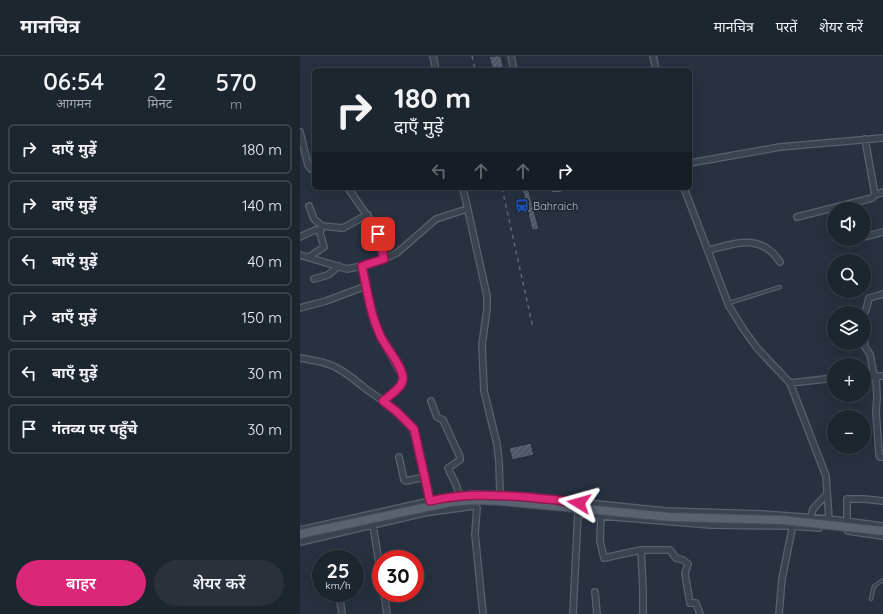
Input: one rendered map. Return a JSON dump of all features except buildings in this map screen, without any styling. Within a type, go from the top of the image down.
[{"type":"main road","points":[[300,534],[451,502],[474,500],[501,501],[670,516],[782,520],[883,531]]},
{"type":"street","points":[[433,56],[436,68]]},
{"type":"street","points":[[511,56],[514,68]]},
{"type":"street","points":[[652,56],[655,68]]},
{"type":"street","points":[[300,132],[308,165],[312,169]]},
{"type":"street","points":[[692,163],[780,147],[883,138]]},
{"type":"street","points":[[865,139],[875,195]]},
{"type":"street","points":[[349,190],[368,216],[378,234],[384,259]]},
{"type":"street","points":[[462,190],[487,296],[487,309],[482,345],[484,391],[500,462],[500,495]]},
{"type":"street","points":[[685,190],[728,303],[744,330],[758,348],[790,383],[826,476],[829,519]]},
{"type":"street","points":[[857,202],[872,198],[883,192]]},
{"type":"street","points":[[309,206],[314,219],[321,228],[324,247],[309,257]]},
{"type":"street","points":[[300,255],[347,269],[362,266],[384,259],[404,248],[436,219],[467,209]]},
{"type":"street","points":[[797,217],[827,210]]},
{"type":"street","points":[[300,237],[321,228],[343,228],[363,217],[368,216]]},
{"type":"street","points":[[871,235],[883,232]]},
{"type":"street","points":[[709,250],[739,243],[757,243],[769,248],[780,262]]},
{"type":"street","points":[[314,279],[328,275],[339,266]]},
{"type":"street","points":[[362,266],[374,322],[380,336],[402,374],[403,380],[399,387],[383,401]]},
{"type":"street","points":[[300,308],[326,301],[366,286]]},
{"type":"street","points":[[867,306],[869,298],[883,294]]},
{"type":"street","points":[[867,350],[870,354],[875,376],[879,454],[880,457],[883,457]]},
{"type":"street","points":[[300,358],[316,360],[333,366],[348,375],[397,412],[414,429],[430,501]]},
{"type":"street","points":[[871,376],[883,376]]},
{"type":"street","points":[[790,383],[827,379]]},
{"type":"street","points":[[431,401],[437,417],[443,420],[460,457],[460,460],[448,468],[458,488],[459,495]]},
{"type":"street","points":[[399,457],[404,480],[406,481],[425,477]]},
{"type":"street","points":[[811,517],[813,509],[827,494]]},
{"type":"street","points":[[300,530],[459,495],[500,495],[665,511],[811,517],[883,526]]},
{"type":"street","points":[[847,521],[847,499],[864,498],[883,501]]},
{"type":"street","points":[[573,614],[579,503]]},
{"type":"street","points":[[300,542],[424,513],[474,506],[477,508],[475,534],[483,614]]},
{"type":"street","points":[[578,514],[711,525],[828,528],[883,536]]},
{"type":"street","points":[[601,516],[600,541],[604,558],[641,550],[670,550],[676,558],[685,561],[688,564],[685,573],[690,602],[696,603],[700,614]]},
{"type":"street","points":[[779,614],[782,579],[792,526],[796,516]]},
{"type":"street","points":[[373,525],[377,550]]},
{"type":"street","points":[[641,550],[643,614]]},
{"type":"street","points":[[595,592],[597,614]]},
{"type":"street","points":[[340,602],[342,614]]},
{"type":"street","points":[[385,602],[387,614]]},
{"type":"lane","points":[[728,303],[780,287]]},
{"type":"lane","points":[[871,599],[874,586],[883,580]]},
{"type":"railway","points":[[472,56],[475,68]]},
{"type":"railway","points":[[502,190],[533,328]]},
{"type":"place","name":"Bahraich","points":[[522,206]]},
{"type":"route","points":[[378,234],[384,259],[362,266],[374,322],[380,336],[401,371],[403,380],[402,384],[383,401],[397,412],[414,429],[430,501],[459,495],[488,494],[579,503]]}]
